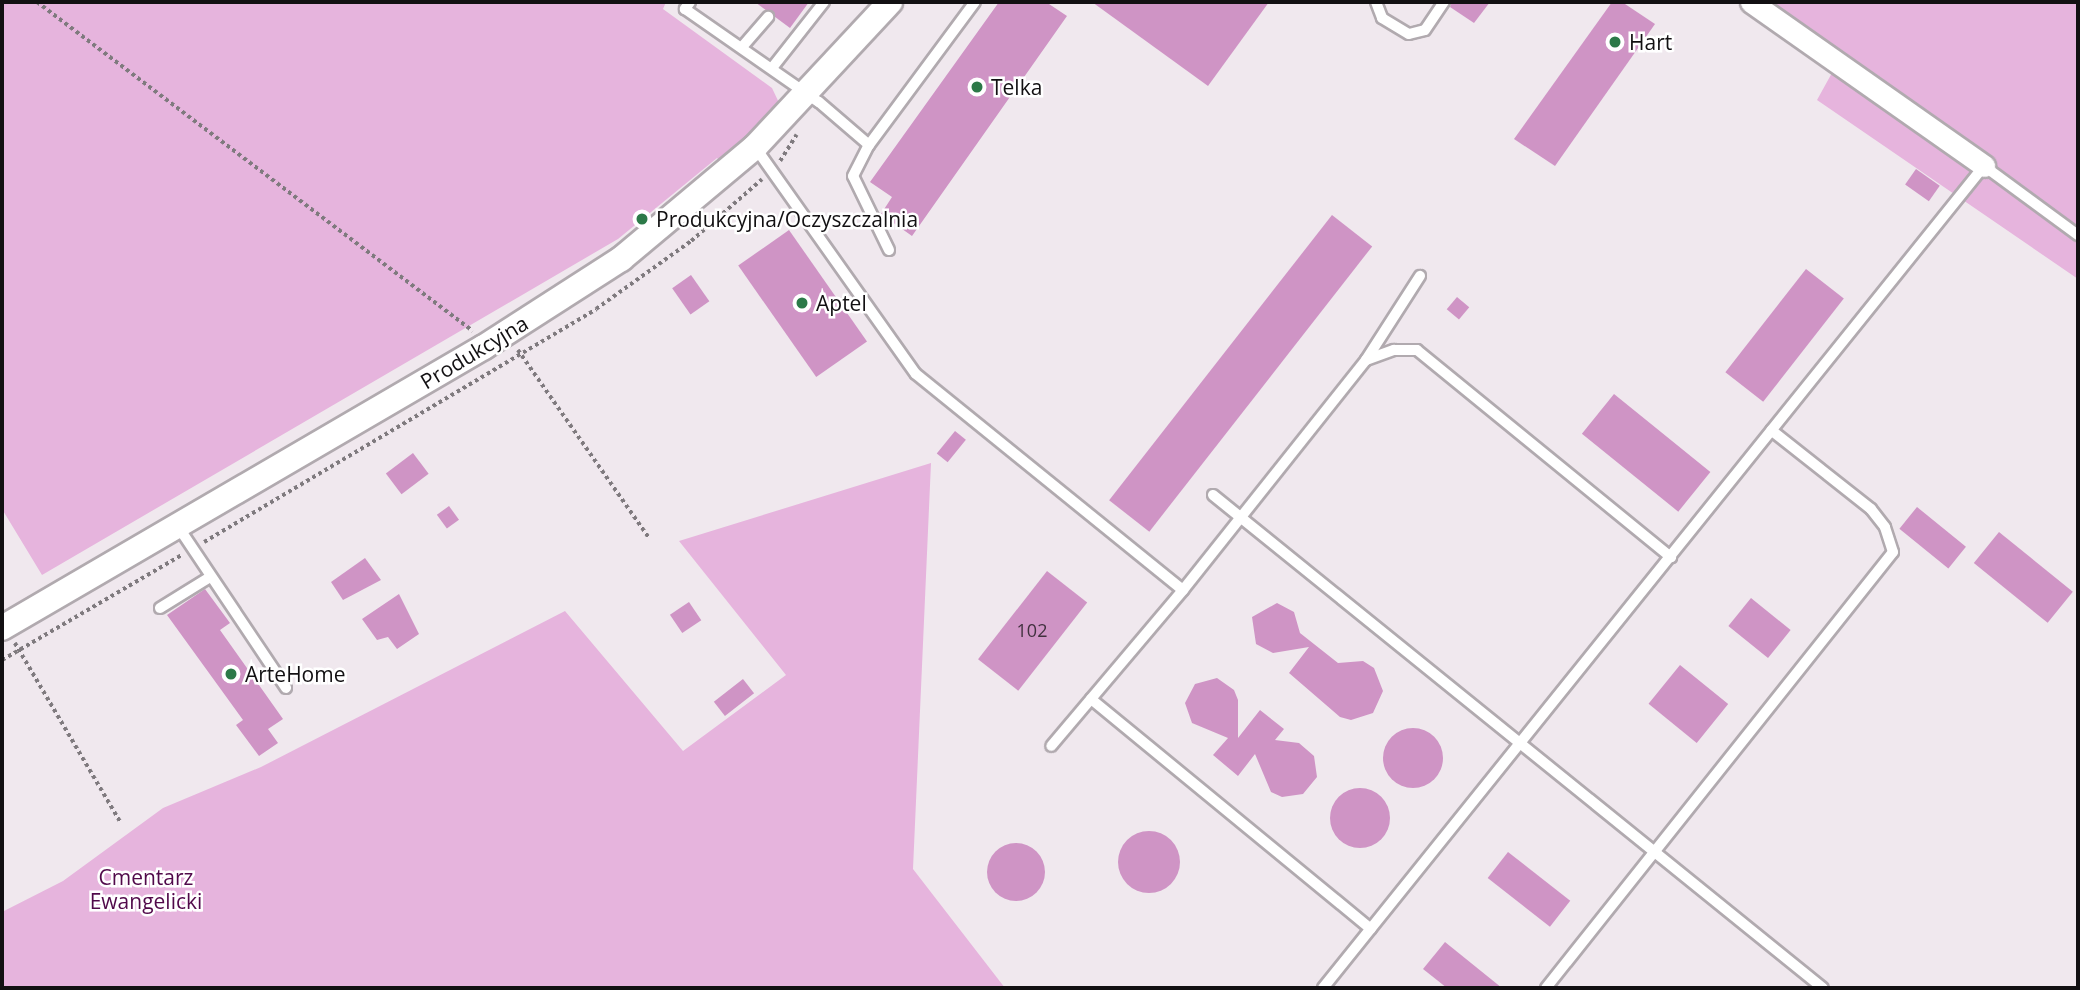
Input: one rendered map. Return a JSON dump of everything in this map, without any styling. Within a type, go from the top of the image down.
[{"type":"street","name":"Produkcyjna","points":[[4,627],[177,525],[477,338],[508,333],[621,259],[726,176],[809,95],[890,2]]},
{"type":"street","points":[[1751,2],[1984,166]]},
{"type":"lane","points":[[690,2],[685,9],[809,95],[869,145]]},
{"type":"lane","points":[[772,68],[824,2]]},
{"type":"lane","points":[[889,250],[853,176],[869,145],[975,2]]},
{"type":"lane","points":[[1376,2],[1382,18],[1409,34],[1425,30],[1444,2]]},
{"type":"lane","points":[[742,47],[768,17]]},
{"type":"lane","points":[[755,147],[916,374],[1183,590]]},
{"type":"lane","points":[[1323,988],[1984,166],[2078,235]]},
{"type":"lane","points":[[1051,746],[1242,519],[1366,360],[1420,276]]},
{"type":"lane","points":[[1366,360],[1394,351],[1417,350],[1671,557]]},
{"type":"lane","points":[[1546,988],[1894,552],[1885,527],[1871,509],[1771,430]]},
{"type":"lane","points":[[1213,495],[1823,988]]},
{"type":"lane","points":[[177,525],[191,550],[286,688]]},
{"type":"lane","points":[[160,608],[210,577]]},
{"type":"lane","points":[[1091,699],[1371,929]]},
{"type":"path","points":[[37,2],[477,338]]},
{"type":"path","points":[[726,176],[743,195]]},
{"type":"path","points":[[477,338],[482,323]]},
{"type":"path","points":[[508,333],[649,538]]},
{"type":"path","points":[[460,335],[477,338]]},
{"type":"path","points":[[2,660],[258,510]]},
{"type":"path","points":[[4,627],[120,821]]},
{"type":"green space","points":[[2,2],[666,2],[663,9],[772,88],[781,107],[721,162],[717,158],[618,239],[42,575],[2,509]]},
{"type":"green space","points":[[1752,2],[2078,2],[2078,279],[1817,100],[1838,62]]},
{"type":"green space","name":"Cmentarz Ewangelicki","points":[[931,463],[913,869],[1005,988],[2,988],[2,912],[63,881],[163,808],[261,767],[565,611],[683,751],[786,675],[679,541]]},
{"type":"building","points":[[755,2],[809,2],[790,28]]},
{"type":"building","name":"Telka","points":[[999,2],[1046,2],[1067,16],[912,236],[881,214],[892,197],[870,182]]},
{"type":"building","points":[[1092,2],[1269,2],[1208,86]]},
{"type":"building","points":[[1452,2],[1490,2],[1474,23],[1450,7]]},
{"type":"building","points":[[1612,2],[1622,2],[1655,24],[1555,166],[1514,139]]},
{"type":"building","points":[[1916,169],[1940,186],[1929,201],[1905,185]]},
{"type":"building","points":[[1332,215],[1372,246],[1149,532],[1109,500]]},
{"type":"building","name":"Aptel","points":[[789,230],[867,341],[816,377],[738,266]]},
{"type":"building","points":[[1806,269],[1844,299],[1763,402],[1725,372]]},
{"type":"building","points":[[691,275],[709,301],[691,314],[672,288]]},
{"type":"building","points":[[1457,297],[1469,307],[1459,320],[1447,309]]},
{"type":"building","points":[[1614,394],[1710,472],[1678,512],[1582,434]]},
{"type":"building","points":[[955,431],[966,440],[948,462],[937,454]]},
{"type":"building","points":[[413,453],[429,474],[401,494],[386,473]]},
{"type":"building","points":[[449,506],[459,520],[447,529],[437,515]]},
{"type":"building","points":[[1917,507],[1966,547],[1948,568],[1899,529]]},
{"type":"building","points":[[1999,532],[2073,592],[2048,623],[1974,563]]},
{"type":"building","points":[[365,558],[381,580],[343,600],[331,582]]},
{"type":"building","points":[[1047,571],[1087,602],[1018,691],[978,659]]},
{"type":"building","name":"ArteHome","points":[[205,589],[230,623],[220,630],[283,719],[268,729],[278,743],[259,756],[236,725],[243,720],[167,615]]},
{"type":"building","points":[[399,594],[419,634],[397,649],[388,637],[377,640],[362,619]]},
{"type":"building","points":[[1751,598],[1791,630],[1768,658],[1728,626]]},
{"type":"building","points":[[689,602],[701,620],[682,633],[670,615]]},
{"type":"building","points":[[1277,603],[1294,612],[1300,633],[1338,663],[1363,661],[1374,668],[1383,691],[1373,713],[1351,720],[1340,717],[1289,673],[1309,647],[1273,653],[1256,644],[1252,617]]},
{"type":"building","points":[[1680,665],[1728,704],[1697,743],[1649,704]]},
{"type":"building","points":[[1217,678],[1234,690],[1238,700],[1238,738],[1260,710],[1284,729],[1275,740],[1299,743],[1314,756],[1317,777],[1303,794],[1282,797],[1271,792],[1255,754],[1238,776],[1213,755],[1228,738],[1192,723],[1185,703],[1195,684]]},
{"type":"building","points":[[743,679],[754,693],[725,716],[714,702]]},
{"type":"building","points":[[1413,728],[1430,733],[1438,741],[1443,758],[1438,775],[1430,783],[1413,788],[1396,783],[1388,775],[1383,758],[1388,741],[1396,733]]},
{"type":"building","points":[[1360,788],[1377,793],[1385,801],[1390,818],[1385,835],[1377,843],[1360,848],[1343,843],[1335,835],[1330,818],[1335,801],[1343,793]]},
{"type":"building","points":[[1143,831],[1155,831],[1171,840],[1178,850],[1178,874],[1171,884],[1155,893],[1143,893],[1132,888],[1123,879],[1118,868],[1118,856],[1123,845],[1132,836]]},
{"type":"building","points":[[1010,843],[1022,843],[1037,851],[1045,866],[1045,878],[1037,893],[1022,901],[1010,901],[995,893],[987,878],[987,866],[995,851]]},
{"type":"building","points":[[1508,852],[1570,901],[1550,927],[1488,878]]},
{"type":"building","points":[[1445,942],[1502,988],[1447,988],[1423,969]]},
{"type":"place","name":"Hart","points":[[1615,42]]},
{"type":"place","name":"Telka","points":[[977,87]]},
{"type":"place","name":"Produkcyjna/Oczyszczalnia","points":[[642,219]]},
{"type":"place","name":"Aptel","points":[[802,303]]},
{"type":"place","name":"ArteHome","points":[[231,674]]}]
